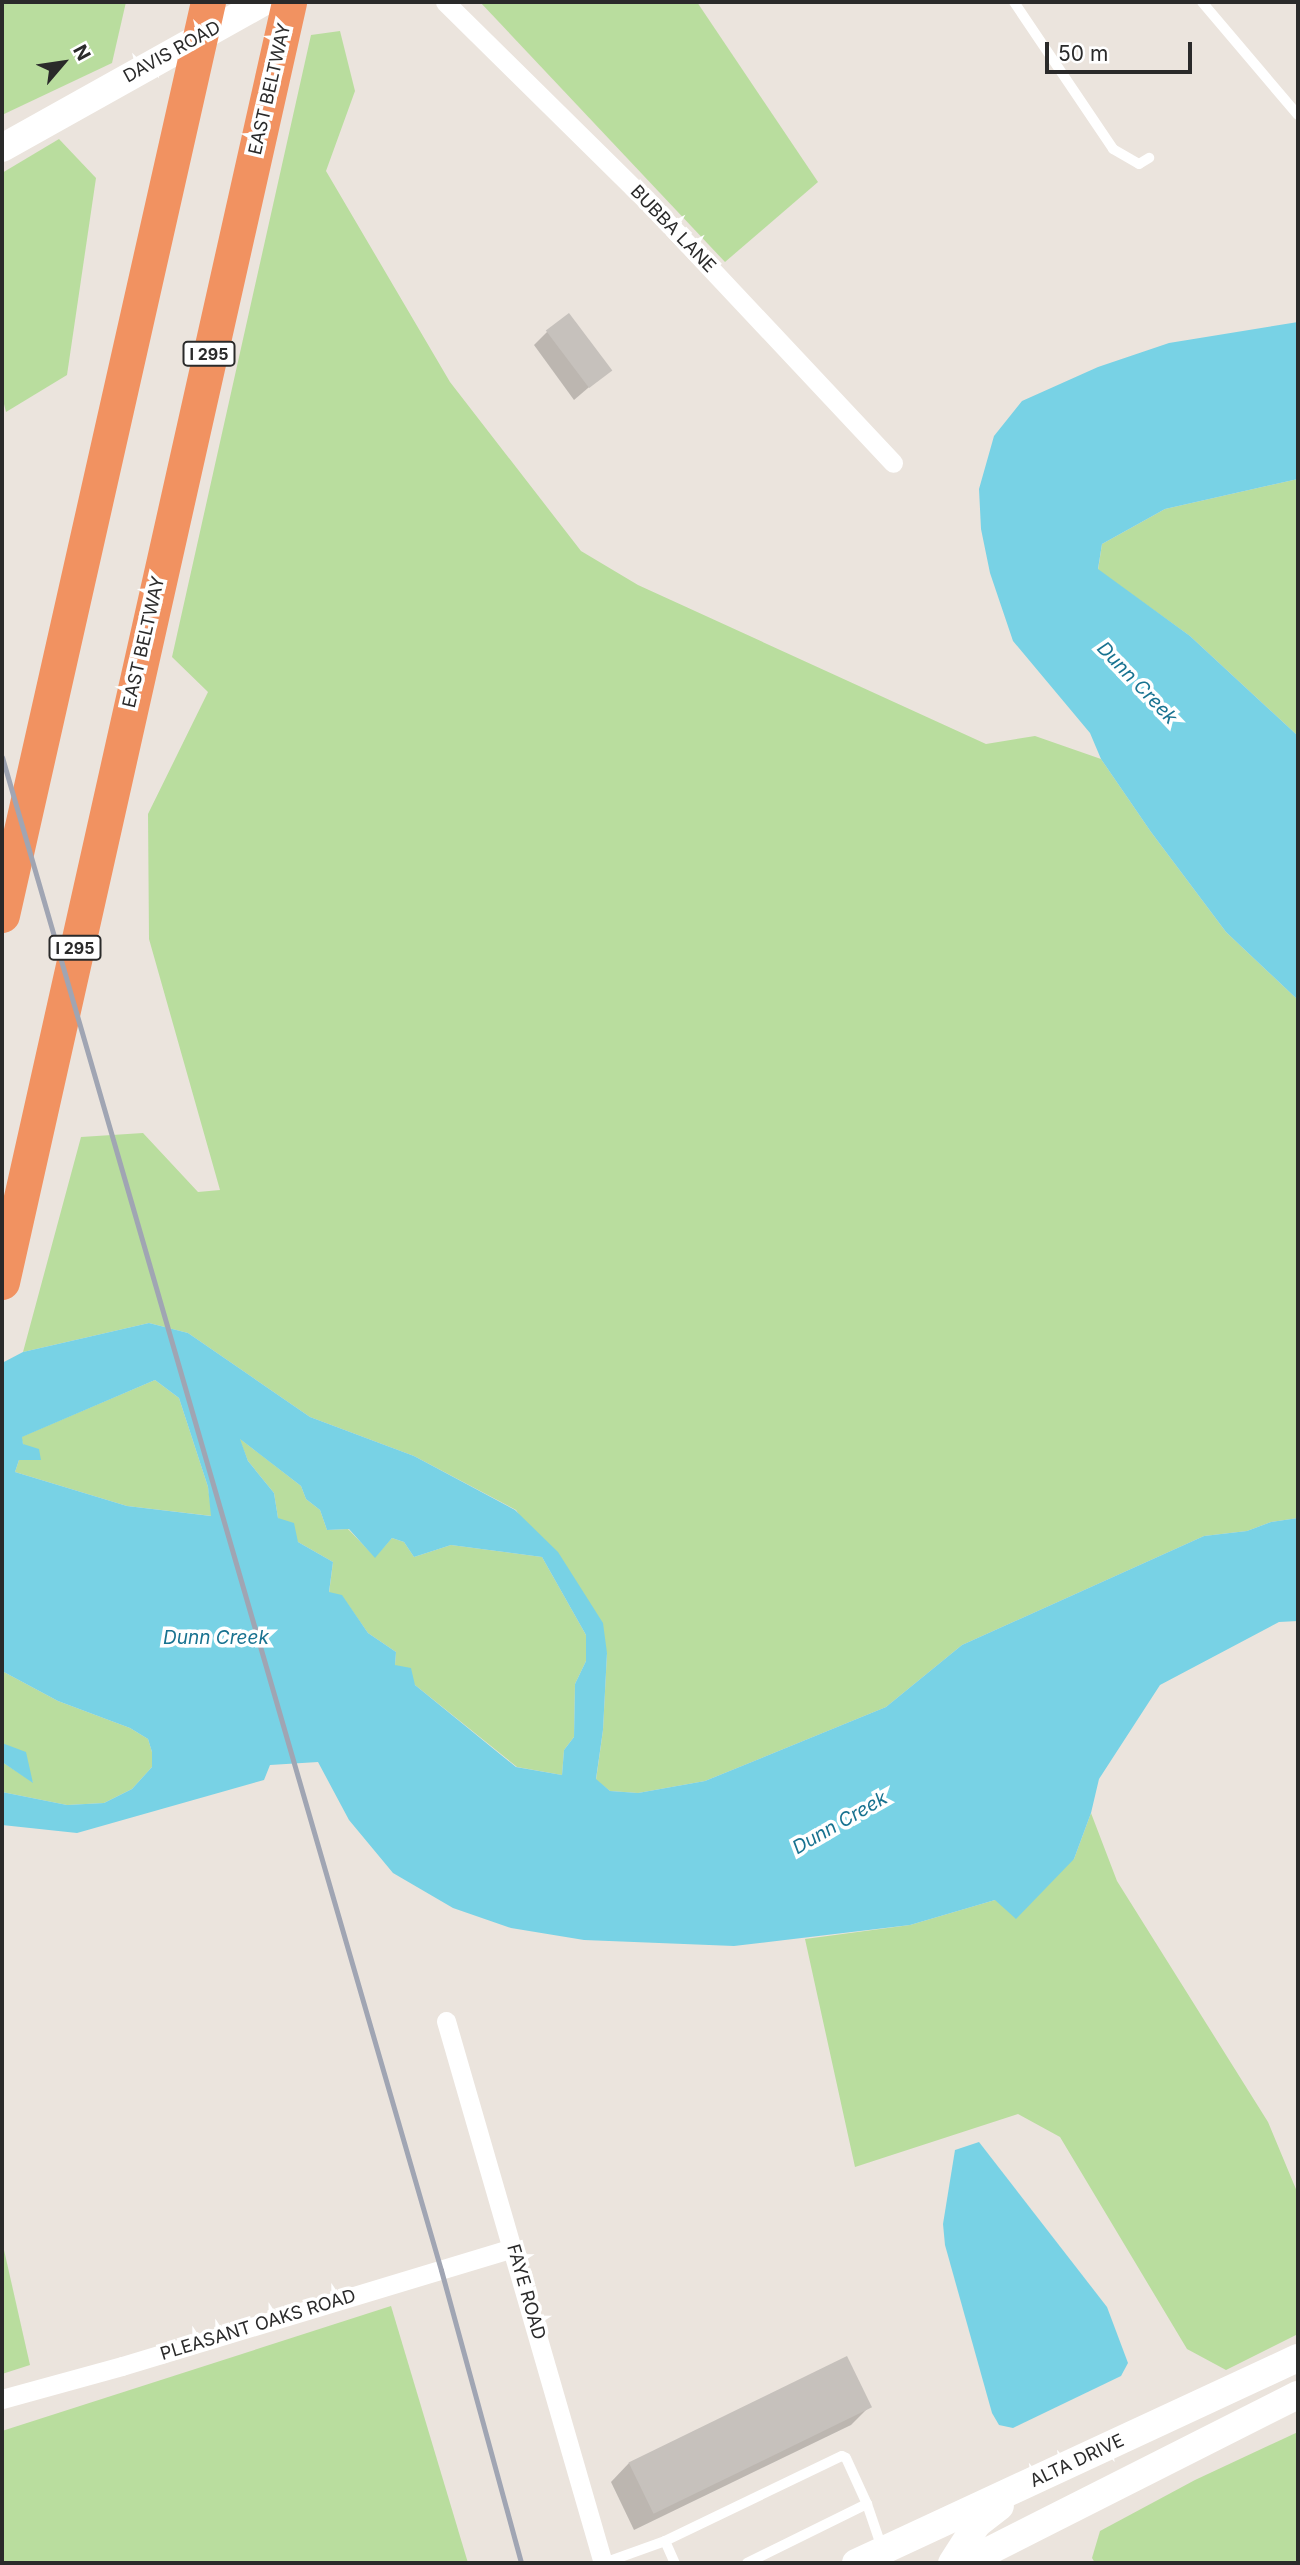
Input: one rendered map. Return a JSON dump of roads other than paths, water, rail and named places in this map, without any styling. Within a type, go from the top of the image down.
[{"type":"highway","points":[[2,915],[100,468],[208,2]]},
{"type":"highway","name":"EAST BELTWAY","points":[[2,1282],[289,2]]},
{"type":"street","name":"DAVIS ROAD","points":[[5,146],[262,2]]},
{"type":"street","name":"BUBBA LANE","points":[[445,2],[650,204],[893,463]]},
{"type":"street","name":"FAYE ROAD","points":[[446,2021],[603,2563]]},
{"type":"street","name":"PLEASANT OAKS ROAD","points":[[2,2399],[122,2366],[513,2248]]},
{"type":"street","name":"ALTA DRIVE","points":[[856,2563],[1298,2358]]},
{"type":"street","points":[[965,2563],[1298,2395]]},
{"type":"street","points":[[952,2563],[977,2524],[1030,2482]]},
{"type":"lane","points":[[1014,2],[1113,149],[1139,164],[1149,158]]},
{"type":"lane","points":[[1202,2],[1298,115]]},
{"type":"lane","points":[[603,2563],[664,2541],[842,2456],[846,2458],[867,2504],[883,2552]]},
{"type":"lane","points":[[747,2563],[867,2504]]},
{"type":"lane","points":[[664,2541],[675,2563]]},
{"type":"water","name":"Dunn Creek","points":[[1298,322],[1298,479],[1165,509],[1102,544],[1098,569],[1190,636],[1298,736],[1298,1000],[1226,932],[1151,832],[1101,759],[1090,733],[1013,641],[990,573],[981,529],[979,489],[994,436],[1022,401],[1098,367],[1169,343]]},
{"type":"water","name":"Dunn Creek","points":[[149,1323],[188,1333],[310,1417],[414,1456],[515,1510],[558,1552],[603,1623],[607,1653],[603,1730],[596,1779],[610,1791],[638,1793],[705,1781],[886,1707],[962,1645],[1204,1536],[1247,1531],[1271,1522],[1298,1518],[1298,1621],[1279,1622],[1160,1685],[1099,1779],[1091,1813],[1074,1859],[1016,1919],[995,1900],[910,1925],[734,1946],[584,1940],[511,1928],[453,1908],[393,1873],[349,1820],[318,1762],[270,1765],[264,1780],[77,1833],[2,1825],[2,1792],[67,1805],[104,1803],[132,1789],[152,1767],[152,1752],[148,1739],[130,1728],[58,1701],[2,1671],[2,1363],[23,1352]],"holes":[[[155,1380],[179,1398],[208,1487],[211,1516],[127,1506],[15,1472],[19,1460],[41,1460],[39,1449],[23,1444],[22,1437]],[[240,1439],[301,1486],[306,1499],[320,1510],[327,1530],[349,1529],[375,1558],[392,1538],[404,1542],[414,1557],[451,1545],[542,1557],[586,1635],[586,1661],[575,1684],[574,1737],[564,1750],[562,1775],[516,1767],[415,1685],[411,1668],[395,1665],[396,1652],[368,1633],[342,1595],[329,1592],[333,1562],[298,1542],[294,1523],[278,1518],[274,1493],[248,1461]]]},
{"type":"water","points":[[2,1743],[26,1752],[33,1783],[2,1762]]},
{"type":"water","points":[[979,2142],[1107,2307],[1128,2363],[1121,2376],[1013,2428],[999,2425],[992,2413],[945,2245],[943,2224],[955,2150]]},
{"type":"railway","points":[[2,757],[441,2270],[521,2563]]}]
